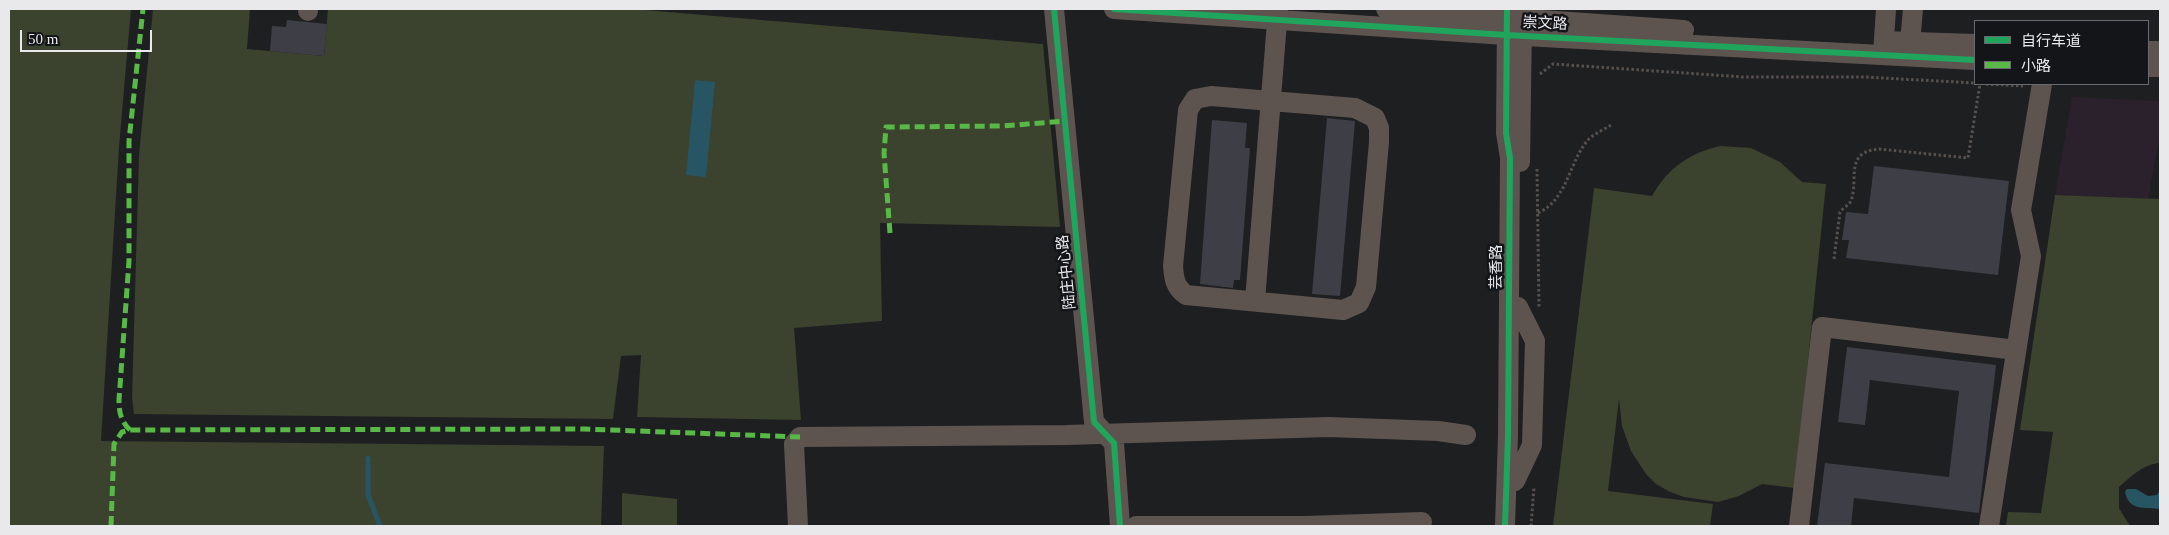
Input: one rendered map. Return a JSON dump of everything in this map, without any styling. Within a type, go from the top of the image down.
[{"type":"street","name":"陆庄中心路","points":[[1054,9],[1094,422],[1114,443],[1120,526]]},
{"type":"street","name":"崇文路","points":[[1114,9],[1514,20]]},
{"type":"street","name":"崇文路","points":[[1386,9],[1514,20],[1772,37],[1909,49],[1974,60]]},
{"type":"street","points":[[1883,47],[1886,9]]},
{"type":"street","points":[[1909,49],[1913,9]]},
{"type":"street","points":[[1254,301],[1278,14]]},
{"type":"street","name":"芸香路","points":[[1514,20],[1518,307],[1525,480],[1514,526]]},
{"type":"street","name":"芸香路","points":[[1505,526],[1508,436],[1510,167],[1506,133],[1514,20]]},
{"type":"street","name":"崇文路","points":[[1909,49],[1974,44]]},
{"type":"street","points":[[1989,526],[2031,256],[2021,210],[2042,85]]},
{"type":"street","points":[[1211,96],[1355,108],[1365,111],[1375,118],[1379,128],[1379,142],[1366,287],[1360,303],[1343,310],[1254,301],[1186,295],[1177,285],[1173,266],[1190,104],[1195,100],[1211,96]]},
{"type":"street","points":[[1799,526],[1822,327],[2016,350]]},
{"type":"street","points":[[798,526],[794,444],[800,437],[1067,435],[1104,432],[1328,428],[1438,430],[1466,434]]},
{"type":"street","points":[[1136,526],[1306,526],[1422,522]]},
{"type":"path","points":[[1537,79],[1543,70],[1553,64],[1743,76],[1864,77],[1974,83]]},
{"type":"path","points":[[1834,259],[1840,212],[1851,202],[1857,158],[1865,151],[1879,149],[1968,158],[1980,85]]},
{"type":"path","points":[[1538,213],[1546,210],[1557,197],[1589,139],[1613,124]]},
{"type":"path","points":[[1537,164],[1540,311]]},
{"type":"path","points":[[1525,480],[1531,526]]},
{"type":"shaded area","points":[[2072,97],[2160,101],[2160,134],[2148,199],[2055,195]]},
{"type":"green space","points":[[9,9],[131,9],[119,147],[101,441],[604,446],[601,526],[9,526]]},
{"type":"green space","points":[[153,9],[250,9],[247,49],[324,56],[328,9],[633,9],[1043,44],[1060,227],[880,223],[882,321],[794,328],[801,420],[637,417],[641,355],[621,356],[613,419],[134,414],[132,397],[139,155]]},
{"type":"green space","points":[[1720,146],[1751,148],[1780,162],[1802,182],[1826,184],[1795,488],[1762,484],[1739,496],[1718,502],[1684,497],[1670,492],[1656,484],[1646,474],[1631,451],[1622,426],[1619,399],[1608,491],[1713,504],[1710,526],[1553,525],[1594,188],[1652,196],[1665,177],[1680,163],[1698,153]]},
{"type":"green space","points":[[2055,195],[2160,199],[2160,463],[2143,468],[2119,487],[2119,508],[2130,526],[2006,526],[2008,512],[2041,513],[2053,432],[2020,430]]},
{"type":"green space","points":[[622,493],[677,499],[677,526],[622,526]]},
{"type":"water","points":[[695,80],[715,82],[706,177],[686,175]]},
{"type":"water","points":[[2127,489],[2136,489],[2148,496],[2157,495],[2160,489],[2160,509],[2143,508],[2134,505],[2127,498],[2125,492]]},
{"type":"building","points":[[287,20],[327,24],[324,56],[270,51],[272,26],[286,27]]},
{"type":"building","points":[[1327,118],[1355,121],[1340,296],[1312,294]]},
{"type":"building","points":[[1212,120],[1247,123],[1245,148],[1250,148],[1240,280],[1234,280],[1233,288],[1200,284]]},
{"type":"building","points":[[1874,166],[2009,181],[1998,275],[1846,258],[1849,240],[1842,240],[1846,212],[1868,214]]},
{"type":"building","points":[[1847,347],[1996,365],[1979,513],[1854,498],[1851,526],[1817,526],[1825,463],[1949,477],[1959,391],[1870,380],[1865,425],[1838,422]]},
{"type":"waterway","points":[[368,458],[368,495],[380,526]]},
{"type":"marked path","points":[[130,430],[121,416],[119,400],[129,261],[129,141],[143,9]]},
{"type":"marked path","points":[[890,233],[884,153],[886,127],[1003,126],[1065,121]]},
{"type":"marked path","points":[[111,526],[114,444],[122,432],[130,430],[584,429],[800,437]]},
{"type":"cycle path","points":[[1054,9],[1094,422],[1114,443],[1120,526]]},
{"type":"cycle path","points":[[1114,9],[1506,35],[1974,60]]},
{"type":"cycle path","points":[[1505,526],[1508,436],[1510,158],[1506,133],[1507,9]]}]
